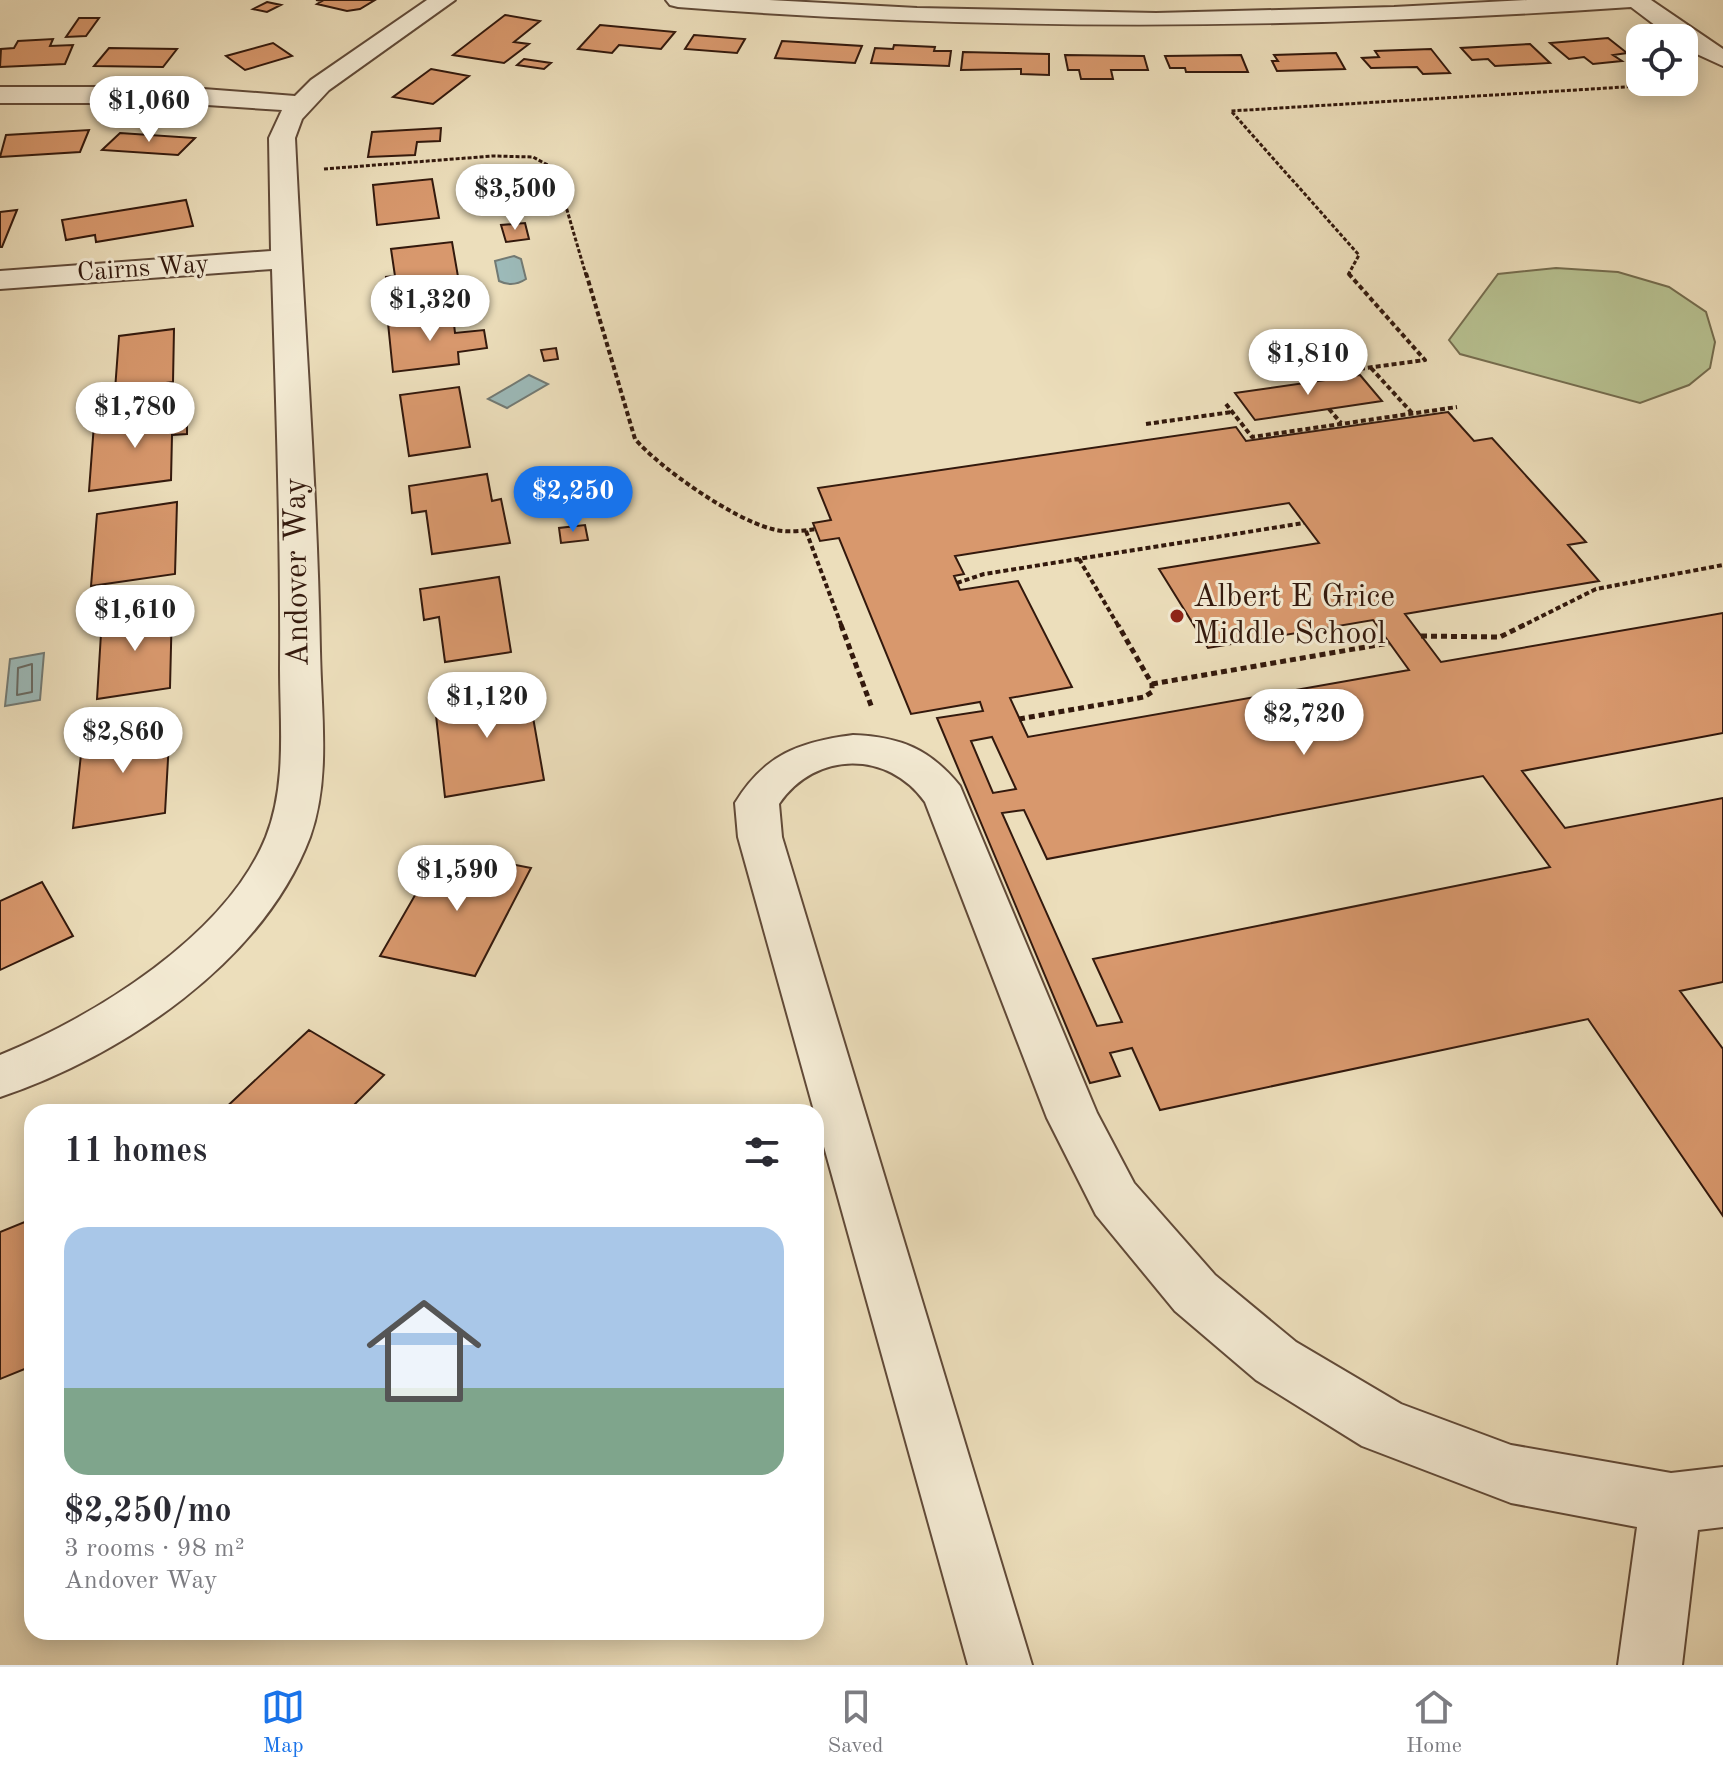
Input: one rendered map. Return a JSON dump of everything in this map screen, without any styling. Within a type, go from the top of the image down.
[{"type":"street","name":"Andover Way","points":[[0,1077],[73,1045],[151,997],[209,947],[254,895],[286,839],[299,794],[301,555],[282,138],[290,117],[320,85],[443,0]]},
{"type":"street","points":[[678,0],[865,14],[1086,21],[1340,18],[1634,0],[1697,45],[1723,59]]},
{"type":"street","points":[[0,95],[161,94],[300,104]]},
{"type":"street","name":"Cairns Way","points":[[0,280],[286,259]]},
{"type":"street","points":[[1000,1665],[760,837],[757,803],[777,776],[808,758],[848,749],[890,754],[924,772],[945,797],[1073,1118],[1115,1199],[1195,1293],[1276,1361],[1383,1426],[1511,1474],[1697,1500],[1650,1665]]},
{"type":"path","points":[[1344,371],[1425,360],[1347,274],[1359,255],[1231,111],[1626,87]]},
{"type":"path","points":[[283,173],[493,156],[533,157],[555,169],[635,439],[643,452],[657,464],[772,529],[816,529]]},
{"type":"path","points":[[1370,367],[1412,413]]},
{"type":"path","points":[[1226,404],[1252,437],[1457,407]]},
{"type":"path","points":[[1329,409],[1341,424]]},
{"type":"path","points":[[1146,424],[1232,412]]},
{"type":"path","points":[[957,583],[984,574],[1304,523]]},
{"type":"path","points":[[806,531],[878,721]]},
{"type":"path","points":[[1019,719],[1144,697],[1152,692],[1152,684],[1079,559]]},
{"type":"path","points":[[1421,636],[1500,637],[1596,589],[1723,565]]},
{"type":"path","points":[[1152,684],[1389,643]]},
{"type":"green space","points":[[1556,268],[1618,272],[1669,287],[1706,312],[1715,342],[1710,368],[1689,385],[1640,403],[1460,354],[1449,340],[1498,274]]},
{"type":"water","points":[[514,256],[521,259],[526,279],[513,284],[499,281],[495,261]]},
{"type":"water","points":[[529,375],[548,384],[507,408],[488,399]]},
{"type":"water","points":[[44,653],[40,700],[5,706],[10,659]]},
{"type":"building","points":[[316,0],[375,0],[360,9],[347,11],[317,4],[322,1]]},
{"type":"building","points":[[267,2],[281,5],[267,12],[253,9]]},
{"type":"building","points":[[505,15],[540,21],[514,42],[529,44],[504,63],[453,55]]},
{"type":"building","points":[[79,18],[99,18],[86,36],[66,37]]},
{"type":"building","points":[[600,25],[675,32],[661,49],[619,45],[612,53],[578,49]]},
{"type":"building","points":[[694,35],[745,39],[737,53],[685,49]]},
{"type":"building","points":[[1608,38],[1626,53],[1613,55],[1622,61],[1593,64],[1584,57],[1569,59],[1550,43]]},
{"type":"building","points":[[53,39],[50,46],[73,45],[65,64],[0,67],[1,49],[14,48],[18,41]]},
{"type":"building","points":[[782,41],[862,46],[855,63],[775,58]]},
{"type":"building","points":[[273,43],[292,56],[245,70],[226,56]]},
{"type":"building","points":[[1530,44],[1550,63],[1495,66],[1488,59],[1472,60],[1461,48]]},
{"type":"building","points":[[894,45],[951,51],[949,66],[871,63],[875,48],[893,49]]},
{"type":"building","points":[[109,48],[177,49],[163,67],[94,66]]},
{"type":"building","points":[[1431,49],[1450,73],[1423,74],[1417,67],[1371,68],[1362,58],[1379,57],[1375,51]]},
{"type":"building","points":[[963,52],[1049,54],[1049,75],[1021,74],[1021,69],[961,70]]},
{"type":"building","points":[[1336,53],[1345,69],[1277,71],[1272,61],[1278,61],[1274,55]]},
{"type":"building","points":[[1065,55],[1144,56],[1148,70],[1111,70],[1113,79],[1081,79],[1079,70],[1068,70]]},
{"type":"building","points":[[1241,55],[1248,72],[1186,72],[1185,68],[1170,68],[1165,56]]},
{"type":"building","points":[[524,59],[551,63],[544,69],[517,65]]},
{"type":"building","points":[[431,69],[469,76],[433,104],[393,97]]},
{"type":"building","points":[[441,128],[440,141],[417,142],[415,155],[368,157],[372,132]]},
{"type":"building","points":[[89,130],[80,152],[0,157],[6,135]]},
{"type":"building","points":[[120,133],[195,138],[178,155],[102,150]]},
{"type":"building","points":[[432,179],[439,218],[377,225],[373,185]]},
{"type":"building","points":[[186,200],[193,226],[96,242],[95,235],[66,240],[62,220]]},
{"type":"building","points":[[17,210],[2,247],[0,247],[0,212]]},
{"type":"building","points":[[525,223],[529,239],[506,242],[501,225]]},
{"type":"building","points":[[452,242],[460,288],[388,296],[386,277],[395,276],[391,249]]},
{"type":"building","points":[[453,315],[455,333],[484,330],[487,348],[458,352],[459,364],[393,372],[388,323]]},
{"type":"building","points":[[174,329],[173,382],[115,390],[119,336]]},
{"type":"building","points":[[556,348],[558,359],[544,361],[541,350]]},
{"type":"building","points":[[1360,375],[1382,401],[1255,420],[1235,393]]},
{"type":"building","points":[[459,387],[470,447],[409,456],[400,395]]},
{"type":"building","points":[[187,409],[187,434],[172,435],[171,480],[89,491],[94,424],[126,420],[126,416]]},
{"type":"building","points":[[1448,412],[1474,441],[1492,438],[1586,542],[1568,545],[1599,581],[1405,614],[1441,662],[1723,613],[1723,733],[1522,771],[1565,828],[1723,798],[1723,982],[1680,991],[1723,1049],[1723,1216],[1588,1019],[1160,1110],[1132,1048],[1110,1053],[1120,1076],[1090,1083],[937,718],[983,711],[980,702],[911,714],[839,538],[820,541],[813,523],[831,520],[818,488],[1236,427],[1246,441]],"holes":[[[1289,503],[1319,543],[1159,569],[1208,648],[1373,620],[1409,670],[1028,737],[1010,698],[1072,687],[1018,581],[960,590],[954,576],[964,574],[955,556]],[[992,737],[1016,789],[993,793],[971,741]],[[1483,776],[1550,867],[1093,959],[1122,1022],[1097,1026],[1002,813],[1024,810],[1047,859]]]},
{"type":"building","points":[[487,474],[492,501],[501,499],[510,543],[432,554],[426,511],[412,513],[409,486]]},
{"type":"building","points":[[177,502],[175,574],[91,586],[97,514]]},
{"type":"building","points":[[585,525],[588,540],[561,543],[559,528]]},
{"type":"building","points":[[499,577],[511,652],[445,662],[439,617],[424,620],[420,589]]},
{"type":"building","points":[[172,606],[170,688],[97,699],[102,617]]},
{"type":"building","points":[[527,683],[544,780],[445,797],[434,697]]},
{"type":"building","points":[[170,723],[165,813],[73,828],[83,736]]},
{"type":"building","points":[[441,850],[531,868],[475,976],[380,956]]},
{"type":"building","points":[[42,882],[73,936],[0,970],[0,901]]},
{"type":"building","points":[[309,1030],[384,1075],[355,1104],[230,1104]]},
{"type":"building","points":[[24,1222],[24,1369],[0,1379],[0,1232]]},
{"type":"place","name":"Albert E Grice Middle School","points":[[1177,616]]}]
